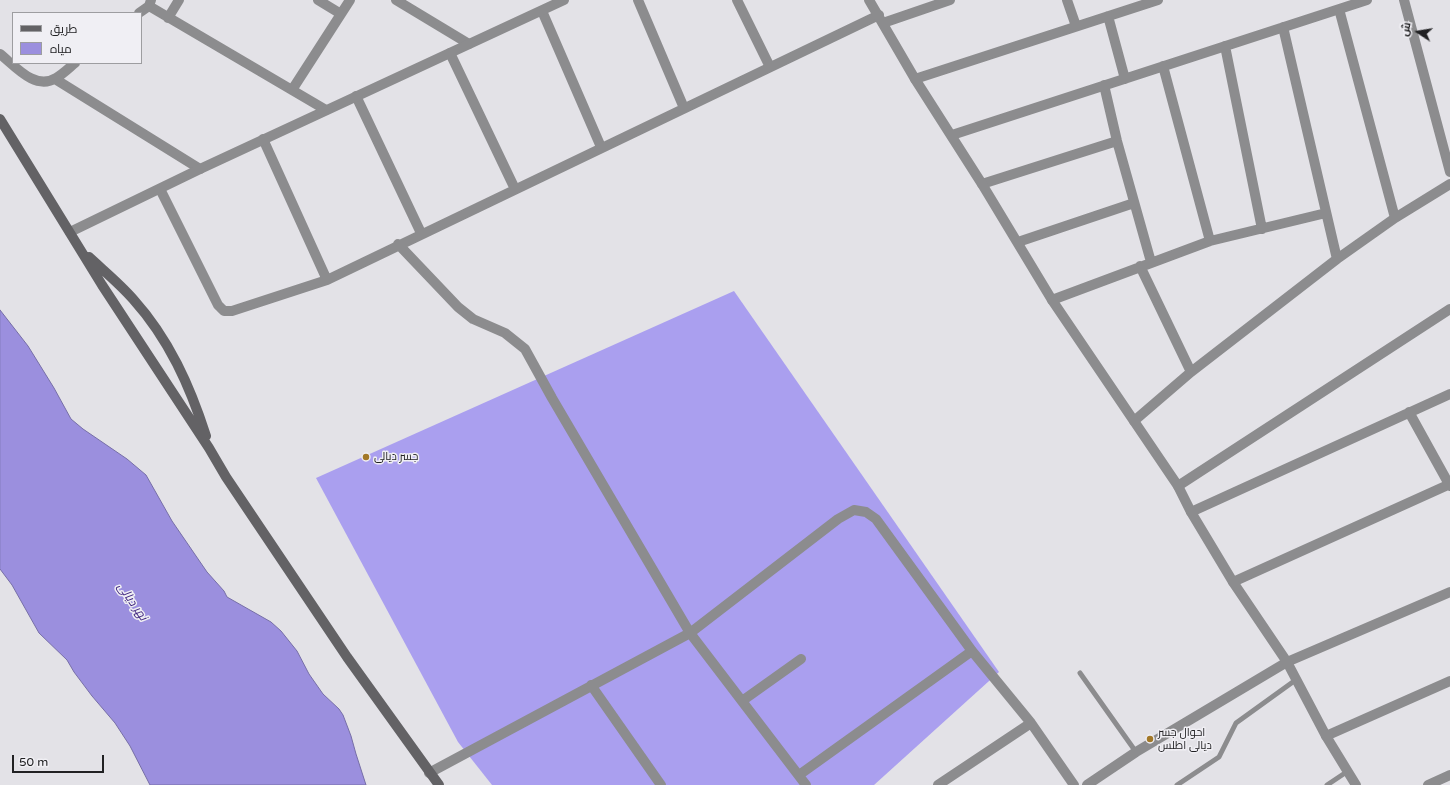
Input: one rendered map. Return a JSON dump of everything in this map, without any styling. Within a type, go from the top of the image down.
[{"type":"main road","points":[[0,119],[102,285],[209,448],[226,477],[343,651],[439,785]]},
{"type":"main road","points":[[80,249],[133,298],[162,336],[173,354],[192,397],[209,448]]},
{"type":"street","points":[[168,18],[179,0]]},
{"type":"street","points":[[318,0],[341,14]]},
{"type":"street","points":[[292,90],[350,0]]},
{"type":"street","points":[[396,0],[469,44]]},
{"type":"street","points":[[70,232],[263,139],[564,0]]},
{"type":"street","points":[[638,0],[684,108]]},
{"type":"street","points":[[737,0],[770,67]]},
{"type":"street","points":[[869,0],[915,79],[952,135],[1052,300],[1178,486],[1191,512],[1233,582],[1287,662],[1326,736],[1356,785]]},
{"type":"street","points":[[160,188],[218,305],[224,311],[232,311],[327,280],[398,244],[770,67],[881,19],[950,0]]},
{"type":"street","points":[[1067,0],[1076,26]]},
{"type":"street","points":[[915,79],[1108,16],[1135,4],[1158,0]]},
{"type":"street","points":[[952,135],[1339,9],[1352,2],[1367,0]]},
{"type":"street","points":[[1404,0],[1450,172]]},
{"type":"street","points":[[140,12],[150,3],[168,18],[326,110]]},
{"type":"street","points":[[1339,9],[1395,218]]},
{"type":"street","points":[[542,11],[602,147]]},
{"type":"street","points":[[1108,16],[1125,79]]},
{"type":"street","points":[[1283,27],[1337,259]]},
{"type":"street","points":[[1225,46],[1262,229]]},
{"type":"street","points":[[450,53],[515,188]]},
{"type":"street","points":[[0,54],[12,64]]},
{"type":"street","points":[[12,64],[32,80],[44,82],[55,79],[74,64]]},
{"type":"street","points":[[1163,66],[1210,241]]},
{"type":"street","points":[[55,79],[200,169]]},
{"type":"street","points":[[1104,86],[1117,141],[1151,262]]},
{"type":"street","points":[[356,96],[421,233]]},
{"type":"street","points":[[263,139],[327,280]]},
{"type":"street","points":[[982,184],[1117,141]]},
{"type":"street","points":[[1134,422],[1191,372],[1337,259],[1395,218],[1450,184]]},
{"type":"street","points":[[1018,242],[1134,203]]},
{"type":"street","points":[[1052,300],[1210,241],[1326,213]]},
{"type":"street","points":[[398,244],[458,307],[474,319],[505,333],[525,349],[552,398],[690,633],[806,785]]},
{"type":"street","points":[[1140,266],[1191,372]]},
{"type":"street","points":[[1178,486],[1450,309]]},
{"type":"street","points":[[1191,512],[1450,394]]},
{"type":"street","points":[[1233,582],[1450,485],[1409,412]]},
{"type":"street","points":[[430,773],[690,633],[838,519],[854,510],[866,512],[876,519],[972,651],[1031,723],[1074,785]]},
{"type":"street","points":[[1087,785],[1136,752],[1287,662],[1450,592]]},
{"type":"street","points":[[799,776],[972,651]]},
{"type":"street","points":[[742,701],[801,658]]},
{"type":"street","points":[[1326,736],[1450,681]]},
{"type":"street","points":[[591,686],[661,785]]},
{"type":"street","points":[[938,785],[1031,723]]},
{"type":"street","points":[[1428,785],[1450,776]]},
{"type":"lane","points":[[1080,674],[1136,752]]},
{"type":"lane","points":[[1177,785],[1219,757],[1236,723],[1296,679]]},
{"type":"lane","points":[[1327,785],[1348,771]]},
{"type":"shaded area","points":[[734,291],[999,672],[874,785],[492,785],[458,742],[316,478]]},
{"type":"water","name":"نهر ديالى","points":[[0,310],[28,346],[71,419],[127,459],[146,475],[172,521],[207,572],[224,591],[227,597],[271,622],[281,631],[297,651],[309,674],[323,694],[339,709],[343,715],[366,785],[150,785],[130,746],[115,723],[92,696],[67,660],[39,633],[12,585],[0,569]]},
{"type":"place","name":"جسر ديالى","points":[[366,457]]},
{"type":"place","name":"احوال جسر ديالى اطلس","points":[[1150,739]]}]
